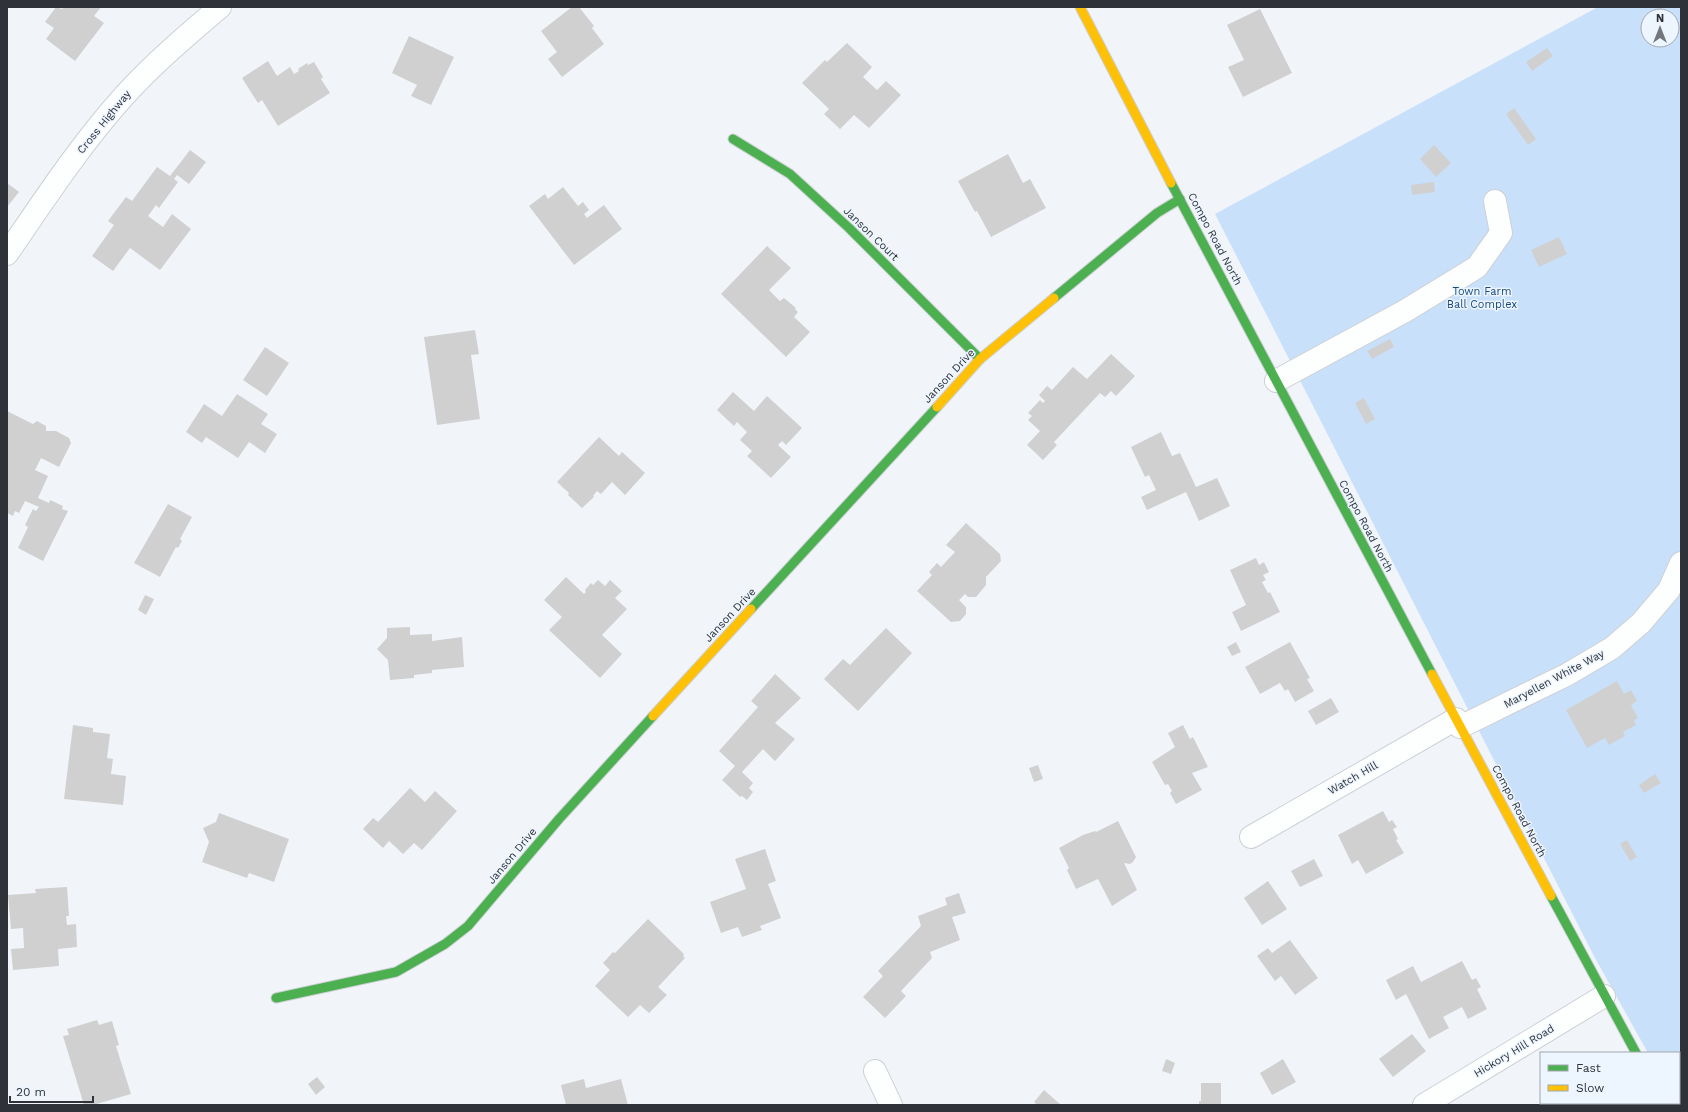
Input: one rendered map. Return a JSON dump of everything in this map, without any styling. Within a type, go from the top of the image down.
[{"type":"street","name":"Cross Highway","points":[[7,254],[84,145],[115,106],[172,48],[220,7]]},
{"type":"street","name":"Compo Road North","points":[[1080,7],[1276,381],[1604,996],[1635,1052]]},
{"type":"street","name":"Janson Court","points":[[733,140],[790,174],[849,228],[980,359]]},
{"type":"street","name":"Janson Drive","points":[[276,998],[396,972],[445,944],[468,926],[558,819],[980,359],[1157,213],[1180,199]]},
{"type":"street","points":[[1276,381],[1405,311],[1477,267],[1501,233],[1495,201]]},
{"type":"street","name":"Maryellen White Way","points":[[1458,723],[1568,674],[1612,648],[1641,622],[1669,590],[1681,562]]},
{"type":"street","name":"Watch Hill","points":[[1251,837],[1458,723]]},
{"type":"street","name":"Hickory Hill Road","points":[[1424,1105],[1604,996]]},
{"type":"street","points":[[875,1072],[891,1105]]},
{"type":"green space","name":"Town Farm Ball Complex","points":[[1598,7],[1681,7],[1681,1105],[1676,1104],[1680,1104],[1680,1052],[1647,1052],[1595,958],[1215,214]]},
{"type":"building","points":[[56,7],[62,9],[64,7],[101,7],[94,16],[104,23],[75,61],[46,39],[54,28],[45,22]]},
{"type":"building","points":[[572,7],[579,7],[594,26],[592,28],[604,44],[562,77],[548,59],[557,52],[541,31]]},
{"type":"building","points":[[1260,9],[1292,73],[1243,97],[1228,67],[1244,60],[1227,25]]},
{"type":"building","points":[[409,36],[454,57],[431,105],[411,96],[417,85],[392,73]]},
{"type":"building","points":[[847,43],[872,67],[863,77],[877,90],[886,81],[901,95],[869,128],[854,115],[840,129],[824,114],[829,109],[802,83],[825,60],[827,62]]},
{"type":"building","points":[[1547,48],[1553,56],[1532,71],[1526,62]]},
{"type":"building","points":[[268,61],[277,76],[290,67],[294,74],[299,71],[298,69],[307,63],[308,65],[314,62],[323,77],[321,79],[330,93],[278,126],[262,100],[258,103],[242,78]]},
{"type":"building","points":[[1514,108],[1536,139],[1528,145],[1506,114]]},
{"type":"building","points":[[1434,145],[1451,163],[1436,177],[1420,159]]},
{"type":"building","points":[[190,150],[206,162],[189,184],[177,175],[174,179],[178,182],[159,208],[156,205],[148,216],[163,227],[172,214],[191,229],[160,270],[130,248],[113,271],[92,256],[114,225],[108,221],[126,197],[132,201],[157,167],[170,176]]},
{"type":"building","points":[[1008,154],[1023,183],[1030,179],[1046,208],[991,237],[958,181]]},
{"type":"building","points":[[1434,182],[1435,192],[1412,195],[1411,185]]},
{"type":"building","points":[[7,183],[19,192],[7,207]]},
{"type":"building","points":[[563,187],[578,206],[583,202],[589,210],[584,214],[587,218],[604,205],[622,229],[574,265],[529,206],[545,194],[548,199]]},
{"type":"building","points":[[1559,237],[1567,254],[1539,267],[1531,250]]},
{"type":"building","points":[[767,246],[791,268],[769,290],[780,301],[784,298],[796,308],[795,309],[798,312],[794,317],[810,332],[786,357],[721,294]]},
{"type":"building","points":[[475,330],[479,354],[471,355],[480,419],[437,425],[424,337]]},
{"type":"building","points":[[1390,339],[1394,347],[1372,359],[1367,351]]},
{"type":"building","points":[[265,347],[289,363],[267,396],[243,380]]},
{"type":"building","points":[[1111,354],[1135,376],[1116,396],[1111,391],[1105,397],[1100,393],[1054,442],[1057,445],[1043,460],[1027,445],[1040,431],[1028,420],[1032,416],[1028,413],[1040,400],[1043,403],[1045,401],[1039,395],[1047,386],[1052,390],[1073,367],[1087,379]]},
{"type":"building","points":[[733,392],[754,411],[767,396],[802,428],[786,445],[782,441],[778,445],[791,457],[771,478],[747,456],[752,451],[740,440],[747,432],[737,422],[734,426],[717,410]]},
{"type":"building","points":[[237,394],[268,414],[261,424],[277,434],[265,453],[249,442],[238,458],[206,437],[202,443],[186,432],[204,404],[222,416]]},
{"type":"building","points":[[1364,398],[1375,419],[1366,424],[1355,403]]},
{"type":"building","points":[[7,411],[33,424],[37,421],[46,426],[46,431],[56,431],[69,438],[71,443],[59,467],[41,458],[35,470],[48,476],[38,498],[49,503],[50,500],[63,506],[62,509],[68,511],[43,561],[18,548],[28,527],[25,525],[33,509],[36,511],[39,507],[25,501],[19,513],[15,511],[13,516],[7,513]]},
{"type":"building","points":[[1161,432],[1172,456],[1180,453],[1196,487],[1217,478],[1230,506],[1199,521],[1186,492],[1147,510],[1141,497],[1156,490],[1149,475],[1145,477],[1131,447]]},
{"type":"building","points":[[599,437],[619,456],[622,452],[645,473],[625,495],[612,482],[601,494],[597,491],[593,496],[594,497],[582,508],[557,482]]},
{"type":"building","points":[[168,504],[192,517],[180,539],[182,541],[178,548],[176,547],[160,577],[134,563]]},
{"type":"building","points":[[966,523],[1000,554],[1001,561],[986,577],[986,585],[976,597],[968,597],[965,594],[959,600],[966,607],[966,614],[960,621],[951,622],[917,591],[932,575],[929,572],[937,563],[941,567],[955,552],[946,545]]},
{"type":"building","points":[[1256,558],[1259,565],[1264,562],[1269,572],[1263,575],[1266,580],[1262,582],[1268,593],[1270,592],[1280,612],[1241,631],[1232,612],[1246,605],[1230,570]]},
{"type":"building","points":[[566,577],[584,594],[586,592],[585,590],[591,583],[593,585],[598,580],[605,586],[610,580],[622,591],[615,598],[627,609],[602,635],[622,654],[600,678],[549,630],[562,617],[544,600]]},
{"type":"building","points":[[145,595],[154,599],[146,615],[138,610]]},
{"type":"building","points":[[410,627],[410,635],[432,634],[432,641],[462,637],[464,667],[432,670],[432,673],[414,675],[414,678],[390,680],[388,660],[377,649],[387,638],[387,628]]},
{"type":"building","points":[[886,628],[912,653],[858,711],[824,679],[843,659],[850,665]]},
{"type":"building","points":[[1236,642],[1241,652],[1232,656],[1227,647]]},
{"type":"building","points":[[1290,642],[1310,678],[1307,679],[1314,691],[1295,702],[1288,689],[1285,691],[1280,683],[1260,694],[1245,667]]},
{"type":"building","points":[[775,674],[801,698],[775,723],[795,739],[775,761],[763,749],[742,772],[753,783],[749,788],[753,792],[747,800],[742,796],[740,797],[722,780],[735,766],[719,751],[758,707],[751,701]]},
{"type":"building","points":[[1617,681],[1624,694],[1631,690],[1637,701],[1631,705],[1638,718],[1634,720],[1636,725],[1623,732],[1625,736],[1609,745],[1605,738],[1587,748],[1566,710]]},
{"type":"building","points":[[1331,698],[1339,712],[1316,725],[1308,711]]},
{"type":"building","points":[[73,725],[93,728],[93,732],[110,734],[107,758],[113,759],[111,774],[126,776],[123,805],[64,799]]},
{"type":"building","points":[[1183,725],[1190,739],[1193,737],[1208,767],[1192,773],[1202,790],[1176,804],[1170,793],[1172,791],[1168,784],[1165,785],[1152,762],[1175,747],[1168,733]]},
{"type":"building","points":[[1038,765],[1043,779],[1034,782],[1029,768]]},
{"type":"building","points":[[1655,774],[1661,783],[1644,793],[1639,785]]},
{"type":"building","points":[[410,788],[425,802],[435,791],[457,811],[422,850],[414,843],[403,854],[389,841],[383,848],[363,829],[373,818],[378,822]]},
{"type":"building","points":[[1383,811],[1389,822],[1392,820],[1397,827],[1393,829],[1398,839],[1396,840],[1404,853],[1366,874],[1358,860],[1352,864],[1338,835]]},
{"type":"building","points":[[219,813],[289,839],[274,882],[249,873],[247,878],[202,862],[209,842],[203,828],[216,822]]},
{"type":"building","points":[[1118,821],[1136,857],[1130,864],[1124,863],[1137,890],[1112,906],[1098,879],[1076,889],[1067,870],[1069,868],[1059,848],[1083,835],[1096,832]]},
{"type":"building","points":[[1627,840],[1637,857],[1630,861],[1620,844]]},
{"type":"building","points":[[765,849],[776,881],[768,884],[781,918],[760,926],[762,930],[742,937],[738,927],[721,933],[710,902],[746,889],[735,859]]},
{"type":"building","points":[[1314,859],[1323,876],[1300,887],[1291,871]]},
{"type":"building","points":[[1268,881],[1287,909],[1262,925],[1244,898]]},
{"type":"building","points":[[67,887],[69,916],[66,916],[67,925],[76,924],[77,947],[58,949],[59,966],[13,970],[11,949],[24,948],[23,928],[11,929],[8,895],[36,893],[35,889]]},
{"type":"building","points":[[959,893],[966,913],[952,917],[960,940],[930,952],[932,958],[901,991],[906,996],[885,1018],[863,997],[883,976],[878,971],[921,926],[918,916],[947,905],[945,898]]},
{"type":"building","points":[[648,919],[684,954],[683,956],[685,958],[658,987],[667,995],[649,1013],[640,1005],[628,1017],[595,986],[610,970],[603,963],[613,952],[615,953]]},
{"type":"building","points":[[1290,940],[1318,978],[1295,995],[1281,976],[1275,981],[1257,956],[1268,948],[1272,953]]},
{"type":"building","points":[[1462,961],[1472,980],[1476,978],[1481,987],[1477,989],[1487,1009],[1468,1019],[1462,1007],[1443,1017],[1449,1028],[1429,1039],[1406,994],[1396,1000],[1386,980],[1413,966],[1421,982]]},
{"type":"building","points":[[97,1020],[99,1025],[112,1021],[119,1045],[116,1046],[131,1094],[93,1105],[84,1105],[63,1036],[69,1035],[67,1029]]},
{"type":"building","points":[[1412,1034],[1426,1051],[1393,1077],[1379,1059]]},
{"type":"building","points":[[1166,1059],[1175,1063],[1171,1074],[1162,1071]]},
{"type":"building","points":[[1283,1059],[1296,1082],[1272,1095],[1260,1073]]},
{"type":"building","points":[[317,1077],[325,1087],[316,1095],[308,1084]]},
{"type":"building","points":[[584,1079],[586,1088],[621,1079],[628,1105],[566,1105],[561,1085]]},
{"type":"building","points":[[1201,1083],[1221,1083],[1221,1105],[1199,1105],[1199,1101],[1201,1101]]},
{"type":"building","points":[[1044,1090],[1061,1105],[1037,1105],[1034,1102]]},
{"type":"traffic: fast","points":[[733,139],[790,174],[849,228],[980,359]]},
{"type":"traffic: fast","points":[[1171,183],[1432,674]]},
{"type":"traffic: fast","points":[[1054,298],[1157,213],[1180,199]]},
{"type":"traffic: fast","points":[[751,609],[937,407]]},
{"type":"traffic: fast","points":[[276,998],[396,972],[445,944],[468,926],[559,819],[653,716]]},
{"type":"traffic: fast","points":[[1551,896],[1635,1052]]},
{"type":"traffic: slow","points":[[1080,7],[1171,183]]},
{"type":"traffic: slow","points":[[937,407],[980,359],[1054,298]]},
{"type":"traffic: slow","points":[[653,716],[751,609]]},
{"type":"traffic: slow","points":[[1432,674],[1551,896]]}]
